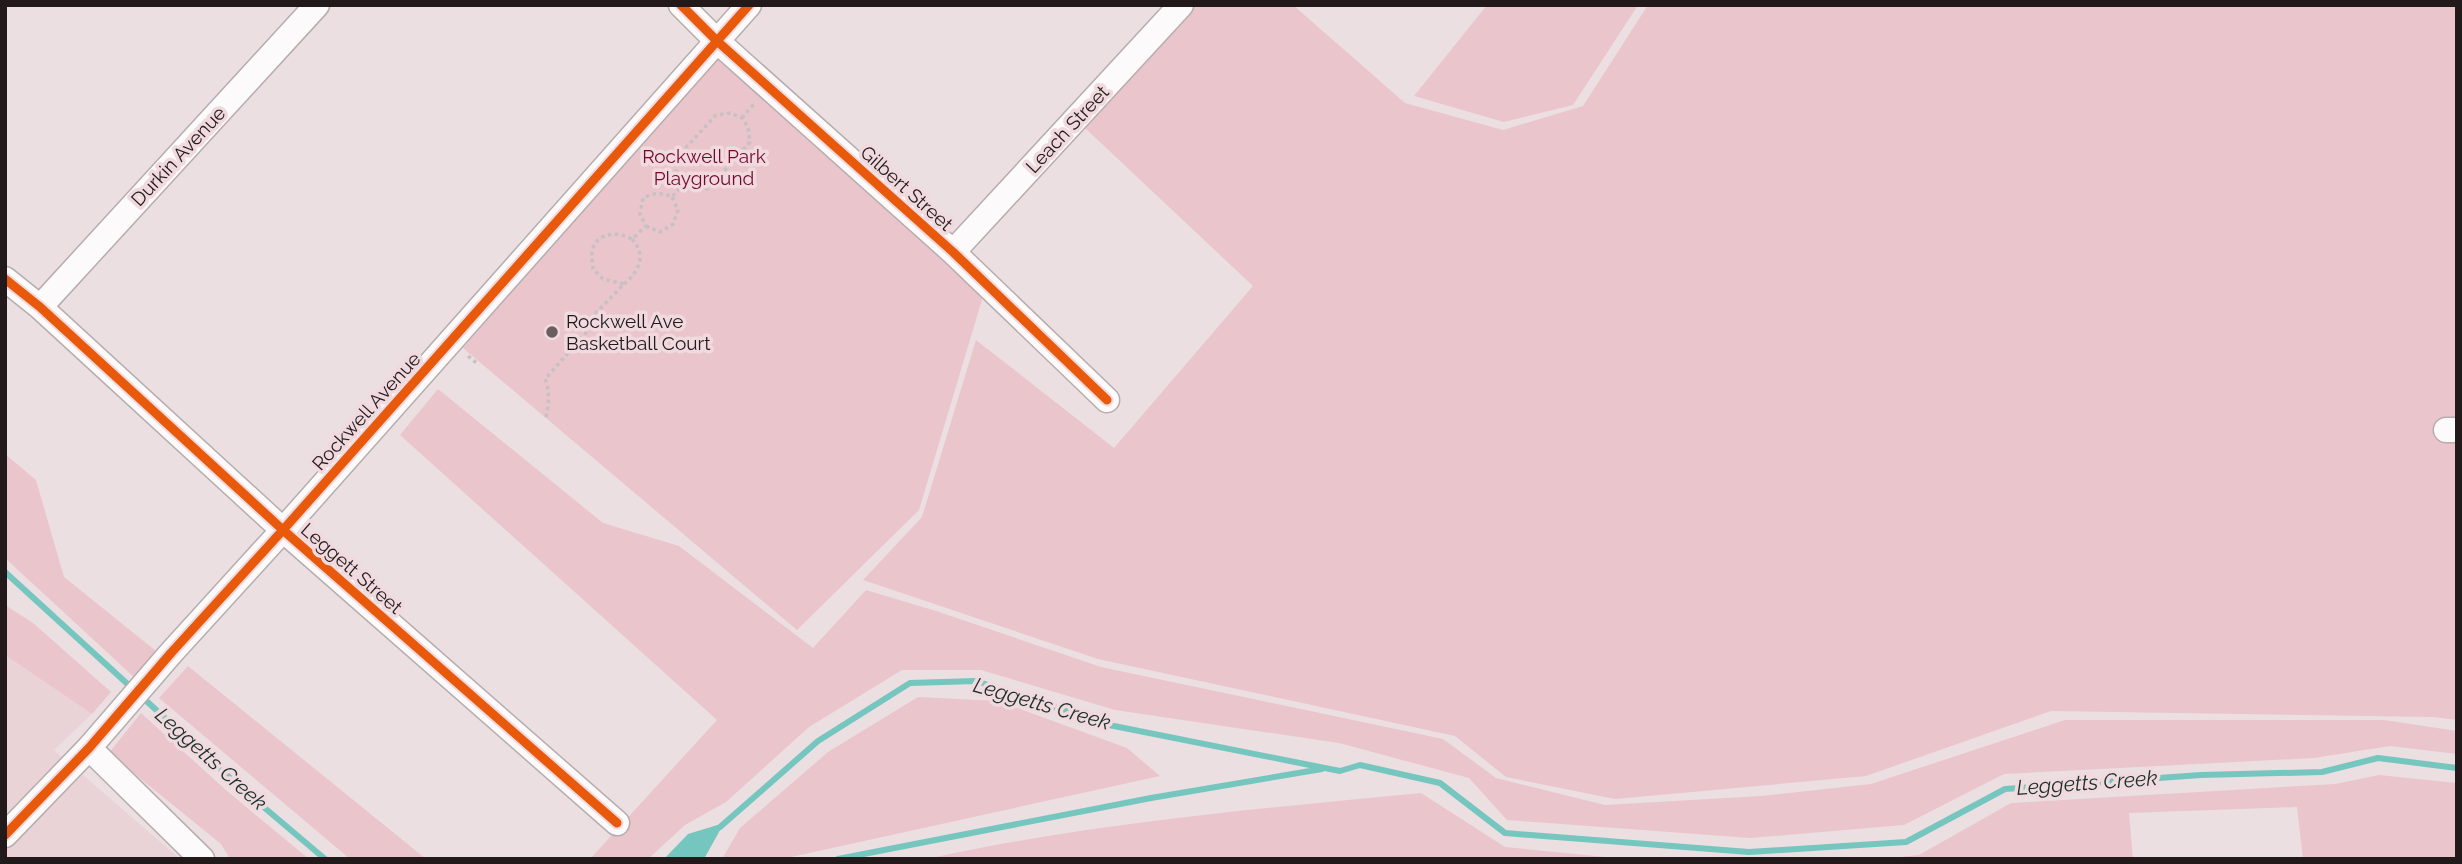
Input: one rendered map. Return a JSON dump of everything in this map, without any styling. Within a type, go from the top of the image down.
[{"type":"street","name":"Durkin Avenue","points":[[40,307],[317,5]]},
{"type":"street","name":"Gilbert Street","points":[[681,5],[717,41],[953,253],[1107,400]]},
{"type":"street","name":"Rockwell Avenue","points":[[5,835],[89,748],[749,5]]},
{"type":"street","name":"Leach Street","points":[[953,253],[1181,5]]},
{"type":"street","name":"Leggett Street","points":[[5,279],[40,307],[283,530],[617,823]]},
{"type":"street","points":[[89,748],[202,859]]},
{"type":"path","points":[[742,118],[754,104]]},
{"type":"path","points":[[730,113],[742,118],[748,127],[750,142],[708,189],[682,186],[676,170],[678,156],[716,115],[730,113]]},
{"type":"path","points":[[672,197],[682,186]]},
{"type":"path","points":[[653,193],[672,197],[678,210],[673,224],[660,232],[646,226],[640,214],[643,198],[653,193]]},
{"type":"path","points":[[632,239],[646,226]]},
{"type":"path","points":[[546,417],[549,404],[545,379],[600,317],[596,313],[636,273],[641,259],[638,245],[632,239],[625,234],[610,233],[597,240],[592,251],[593,269],[603,279],[624,284]]},
{"type":"shaded area","points":[[5,655],[92,714],[54,750],[180,859],[5,859]]},
{"type":"green space","points":[[1189,5],[1293,5],[1405,103],[1503,130],[1583,106],[1648,5],[2457,5],[2457,720],[2433,717],[2051,711],[1866,776],[1615,799],[1506,777],[1455,736],[1098,659],[863,580],[922,517],[976,340],[1114,448],[1253,286],[1085,128]]},
{"type":"green space","points":[[1487,5],[1638,5],[1573,105],[1504,122],[1414,96]]},
{"type":"green space","name":"Rockwell Park Playground","points":[[717,48],[984,293],[919,510],[797,630],[463,348]]},
{"type":"green space","points":[[438,389],[603,523],[679,546],[813,648],[866,590],[1101,667],[1443,739],[1496,778],[1605,805],[1761,796],[1871,784],[2065,720],[2384,720],[2457,731],[2457,754],[2390,746],[2314,758],[2004,774],[1904,825],[1750,838],[1507,820],[1469,778],[1339,743],[1115,710],[981,670],[902,670],[809,727],[726,802],[685,825],[648,859],[590,859],[717,720],[400,435]]},
{"type":"green space","points":[[5,454],[36,480],[64,577],[156,651],[136,679],[5,558]]},
{"type":"green space","points":[[5,605],[33,623],[111,692],[92,714],[5,655]]},
{"type":"green space","points":[[188,666],[426,859],[350,859],[159,698]]},
{"type":"green space","points":[[918,697],[998,701],[1127,748],[1160,776],[782,859],[722,859],[740,828],[828,752]]},
{"type":"green space","points":[[141,713],[227,791],[309,859],[230,859],[221,844],[109,753]]},
{"type":"green space","points":[[2379,775],[2457,783],[2457,859],[2303,859],[2297,807],[2129,813],[2133,859],[1882,859],[1919,855],[2011,803],[2335,784]]},
{"type":"green space","points":[[1421,793],[1505,847],[1626,859],[927,859],[988,846],[1111,827],[1235,811]]},
{"type":"water","points":[[724,823],[704,859],[664,859],[688,834]]},
{"type":"waterway","name":"Leggetts Creek","points":[[5,572],[133,689]]},
{"type":"waterway","name":"Leggetts Creek","points":[[720,827],[818,741],[910,683],[976,681],[1109,725],[1340,771],[1360,765],[1440,783],[1505,833],[1749,852],[1906,842],[2005,789],[2201,775],[2322,772],[2378,758],[2457,768]]},
{"type":"waterway","name":"Leggetts Creek","points":[[141,696],[240,787],[325,859]]},
{"type":"waterway","name":"Leggetts Creek","points":[[838,859],[1151,798],[1322,769]]},
{"type":"cycle path","points":[[681,5],[717,41],[953,252],[1107,400]]},
{"type":"cycle path","points":[[5,835],[89,748],[749,5]]},
{"type":"cycle path","points":[[5,279],[40,307],[283,530],[617,823]]},
{"type":"place","name":"Rockwell Ave Basketball Court","points":[[552,332]]}]
